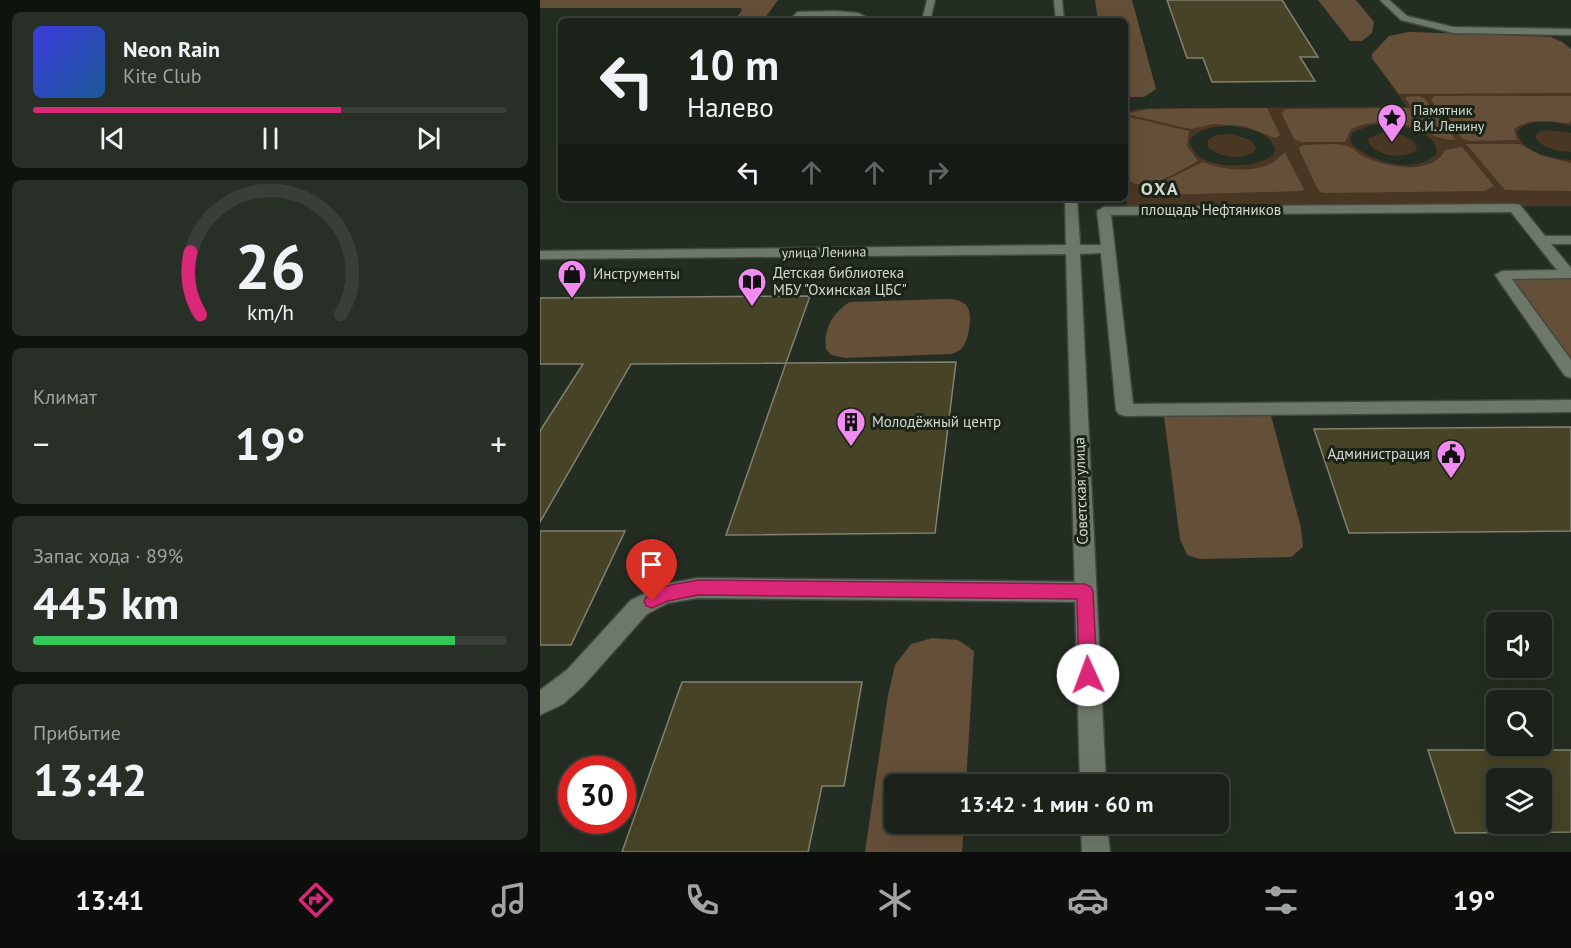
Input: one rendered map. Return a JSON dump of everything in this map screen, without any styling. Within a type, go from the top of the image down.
[{"type":"street","points":[[927,18],[931,0]]},
{"type":"street","points":[[1058,0],[1060,18]]},
{"type":"street","points":[[1384,0],[1404,18],[1416,23],[1453,30],[1571,32]]},
{"type":"street","points":[[795,14],[850,15],[865,18]]},
{"type":"street","name":"Советская улица","points":[[1071,201],[1093,774]]},
{"type":"street","name":"площадь Нефтяников","points":[[1571,372],[1502,274],[1568,274],[1515,208],[1104,211],[1125,410],[1571,406]]},
{"type":"street","points":[[1541,240],[1569,243]]},
{"type":"street","name":"улица Ленина","points":[[540,255],[1108,249]]},
{"type":"street","points":[[540,703],[554,696],[575,678],[639,608],[665,594],[698,588],[1085,592]]},
{"type":"street","points":[[1094,834],[1095,852]]},
{"type":"shaded area","points":[[540,0],[778,0],[765,18],[736,18],[741,8],[540,8]]},
{"type":"shaded area","points":[[1095,0],[1132,0],[1156,89],[1144,97],[1128,97],[1128,18],[1098,18]]},
{"type":"shaded area","points":[[1318,0],[1356,0],[1374,22],[1372,33],[1362,41],[1350,41]]},
{"type":"shaded area","points":[[1409,32],[1551,37],[1562,42],[1571,49],[1571,126],[1535,122],[1522,127],[1517,132],[1525,145],[1539,154],[1571,160],[1571,206],[1127,209],[1128,111],[1173,108],[1407,107],[1372,58],[1372,54],[1389,36]],"holes":[[[1372,125],[1390,125],[1421,132],[1435,144],[1437,153],[1418,164],[1394,164],[1370,156],[1352,144],[1350,138],[1353,132]],[[1230,126],[1263,134],[1275,149],[1273,155],[1253,164],[1212,163],[1201,158],[1193,150],[1190,140],[1198,132],[1208,128]]]},
{"type":"shaded area","points":[[1409,32],[1551,37],[1571,49],[1571,93],[1399,94],[1372,58],[1372,54],[1389,36]]},
{"type":"shaded area","points":[[1419,96],[1425,99],[1456,140],[1386,122],[1351,129],[1345,142],[1300,142],[1294,139],[1282,114],[1287,109],[1409,108],[1411,107],[1405,97]]},
{"type":"shaded area","points":[[1434,96],[1571,96],[1571,120],[1569,123],[1540,121],[1520,125],[1514,129],[1517,140],[1469,141],[1462,138],[1431,100]]},
{"type":"shaded area","points":[[1267,108],[1280,135],[1275,138],[1244,126],[1214,124],[1191,129],[1128,115],[1148,109]]},
{"type":"shaded area","points":[[1128,117],[1189,131],[1187,146],[1198,161],[1157,182],[1136,184],[1129,180]]},
{"type":"shaded area","points":[[1540,131],[1571,133],[1571,152],[1555,150],[1541,144],[1535,136]]},
{"type":"shaded area","points":[[1381,133],[1407,138],[1415,142],[1417,150],[1397,156],[1382,153],[1371,145],[1368,139]]},
{"type":"shaded area","points":[[1230,134],[1251,140],[1256,148],[1254,152],[1230,157],[1218,154],[1208,147],[1208,140],[1216,135]]},
{"type":"shaded area","points":[[1466,144],[1520,144],[1540,155],[1571,163],[1571,191],[1505,190]]},
{"type":"shaded area","points":[[1304,145],[1342,145],[1376,161],[1409,167],[1431,163],[1445,150],[1462,147],[1494,186],[1484,191],[1323,193],[1318,190],[1299,149]]},
{"type":"shaded area","points":[[1285,153],[1304,189],[1302,191],[1163,195],[1149,191],[1150,188],[1203,162],[1227,169],[1254,169],[1270,164]]},
{"type":"shaded area","points":[[1502,275],[1571,275],[1571,372]]},
{"type":"shaded area","points":[[943,299],[964,303],[970,314],[966,341],[956,352],[845,358],[831,355],[826,349],[826,334],[831,321],[839,310],[850,302]]},
{"type":"shaded area","points":[[1269,408],[1301,528],[1303,547],[1291,557],[1200,559],[1187,555],[1180,539],[1163,409]]},
{"type":"shaded area","points":[[932,638],[958,640],[974,651],[967,774],[884,774],[884,834],[963,834],[962,852],[865,852],[888,695],[895,665],[911,644]]},
{"type":"building","points":[[1167,0],[1282,0],[1318,57],[1300,57],[1315,81],[1212,82],[1203,58],[1187,58]]},
{"type":"building","points":[[810,296],[786,363],[631,364],[540,522],[540,431],[583,364],[540,364],[540,298]]},
{"type":"building","name":"Молодёжный центр","points":[[956,362],[935,533],[726,535],[786,363]]},
{"type":"building","name":"Администрация","points":[[1571,427],[1571,531],[1349,533],[1314,429]]},
{"type":"building","points":[[540,531],[625,531],[571,645],[540,645]]},
{"type":"building","points":[[682,682],[862,682],[844,786],[822,786],[808,852],[622,852],[628,834],[636,834],[636,812]]},
{"type":"building","points":[[1428,750],[1486,750],[1486,756],[1552,756],[1552,750],[1571,750],[1571,832],[1552,832],[1552,768],[1486,768],[1486,833],[1455,833]]},
{"type":"place","name":"Памятник В.И. Ленину","points":[[1392,144]]},
{"type":"place","name":"Инструменты","points":[[572,300]]},
{"type":"place","name":"Детская библиотека МБУ \"Охинская ЦБС\"","points":[[752,308]]},
{"type":"place","name":"Молодёжный центр","points":[[851,448]]},
{"type":"place","name":"Администрация","points":[[1451,480]]},
{"type":"district","name":"ОХА","points":[[1160,189]]},
{"type":"route","points":[[652,601],[665,594],[698,588],[1085,592],[1088,675]]}]
